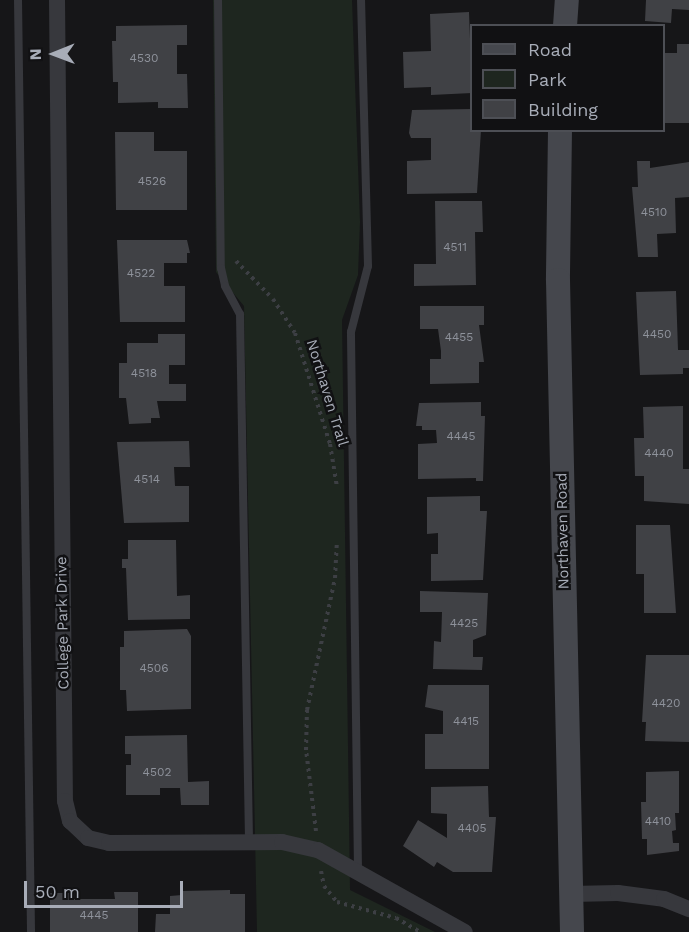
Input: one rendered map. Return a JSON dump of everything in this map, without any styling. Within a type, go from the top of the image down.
[{"type":"street","name":"College Park Drive","points":[[57,0],[65,801],[70,821],[88,838],[109,843],[282,842],[318,850],[358,870],[465,932]]},
{"type":"street","points":[[565,24],[567,0]]},
{"type":"street","name":"Northaven Road","points":[[560,132],[558,280],[572,932]]},
{"type":"street","points":[[572,894],[618,893],[664,898],[689,909]]},
{"type":"lane","points":[[18,0],[31,932]]},
{"type":"lane","points":[[218,0],[219,232],[225,286],[240,314],[249,841]]},
{"type":"lane","points":[[358,870],[351,332],[368,266],[361,0]]},
{"type":"path","name":"Northaven Trail","points":[[219,232],[227,251],[273,299],[295,333],[330,444],[338,491]]},
{"type":"path","points":[[338,531],[335,578],[307,710],[306,750],[324,886],[337,902],[396,918],[420,932]]},
{"type":"green space","points":[[213,0],[352,0],[360,222],[358,275],[342,320],[350,890],[435,932],[257,932],[244,306],[216,272]]},
{"type":"building","points":[[646,0],[689,0],[689,10],[672,9],[671,23],[645,21]]},
{"type":"building","points":[[469,12],[470,93],[431,95],[431,87],[404,88],[403,52],[431,51],[430,14]]},
{"type":"building","points":[[187,25],[187,45],[177,45],[177,74],[187,74],[188,108],[158,108],[158,102],[118,103],[118,82],[113,82],[112,41],[116,41],[116,26]]},
{"type":"building","points":[[677,44],[689,44],[689,123],[665,123],[665,53],[677,53]]},
{"type":"building","points":[[470,109],[470,132],[481,132],[477,193],[407,194],[407,161],[431,160],[431,138],[411,138],[409,133],[412,110]]},
{"type":"building","points":[[115,132],[154,132],[154,151],[187,151],[187,210],[116,210]]},
{"type":"building","points":[[637,161],[650,161],[650,168],[689,162],[689,197],[675,198],[676,233],[657,234],[658,257],[638,257],[632,187],[638,187]]},
{"type":"building","points":[[435,201],[482,201],[483,232],[475,232],[476,285],[414,286],[414,264],[436,264]]},
{"type":"building","points":[[117,240],[187,240],[190,253],[187,253],[187,263],[164,263],[164,286],[185,286],[185,322],[120,322]]},
{"type":"building","points":[[676,291],[678,350],[689,350],[689,368],[683,368],[683,374],[640,375],[636,292]]},
{"type":"building","points":[[420,306],[484,306],[484,325],[479,325],[484,362],[479,362],[479,383],[430,384],[430,359],[441,359],[441,351],[438,329],[420,329]]},
{"type":"building","points":[[158,334],[185,334],[185,365],[169,365],[169,384],[186,384],[186,401],[157,401],[160,418],[151,418],[151,423],[129,424],[126,398],[119,398],[119,363],[127,363],[127,343],[158,343]]},
{"type":"building","points":[[481,402],[481,416],[485,416],[483,481],[476,481],[476,478],[418,479],[418,444],[437,443],[436,430],[422,430],[422,426],[416,426],[419,403]]},
{"type":"building","points":[[683,406],[683,469],[689,469],[689,504],[644,501],[644,476],[635,476],[634,438],[644,438],[643,407]]},
{"type":"building","points":[[189,441],[190,467],[174,467],[175,486],[189,486],[189,522],[124,523],[117,442]]},
{"type":"building","points":[[480,496],[480,511],[487,511],[483,580],[431,581],[431,554],[438,554],[438,533],[427,534],[427,497]]},
{"type":"building","points":[[636,525],[670,525],[676,613],[644,613],[644,574],[636,574]]},
{"type":"building","points":[[128,540],[176,540],[177,596],[190,595],[190,619],[128,620],[126,568],[122,568],[122,559],[128,559]]},
{"type":"building","points":[[420,591],[488,593],[486,635],[473,640],[473,657],[483,657],[482,670],[433,669],[434,641],[441,642],[442,612],[420,612]]},
{"type":"building","points":[[187,629],[191,636],[191,709],[127,711],[126,690],[120,690],[120,647],[124,647],[124,631]]},
{"type":"building","points":[[646,655],[689,655],[689,742],[645,741],[646,722],[642,722]]},
{"type":"building","points":[[428,685],[489,685],[489,769],[425,769],[425,734],[443,734],[443,711],[425,707]]},
{"type":"building","points":[[187,735],[188,782],[209,781],[209,805],[181,805],[180,788],[160,788],[160,795],[126,795],[126,765],[131,765],[131,754],[125,754],[125,736]]},
{"type":"building","points":[[679,771],[679,813],[675,813],[676,830],[672,831],[673,843],[679,843],[679,851],[647,855],[647,839],[642,839],[641,802],[646,802],[646,772]]},
{"type":"building","points":[[488,786],[489,817],[496,817],[492,872],[453,872],[437,862],[434,867],[403,846],[418,820],[447,838],[447,814],[431,813],[431,787]]},
{"type":"building","points":[[230,890],[230,894],[245,894],[245,932],[155,932],[156,914],[170,914],[170,896],[182,895],[182,891]]},
{"type":"building","points":[[114,892],[138,892],[138,932],[50,932],[50,893],[71,893],[71,899],[115,899]]}]
